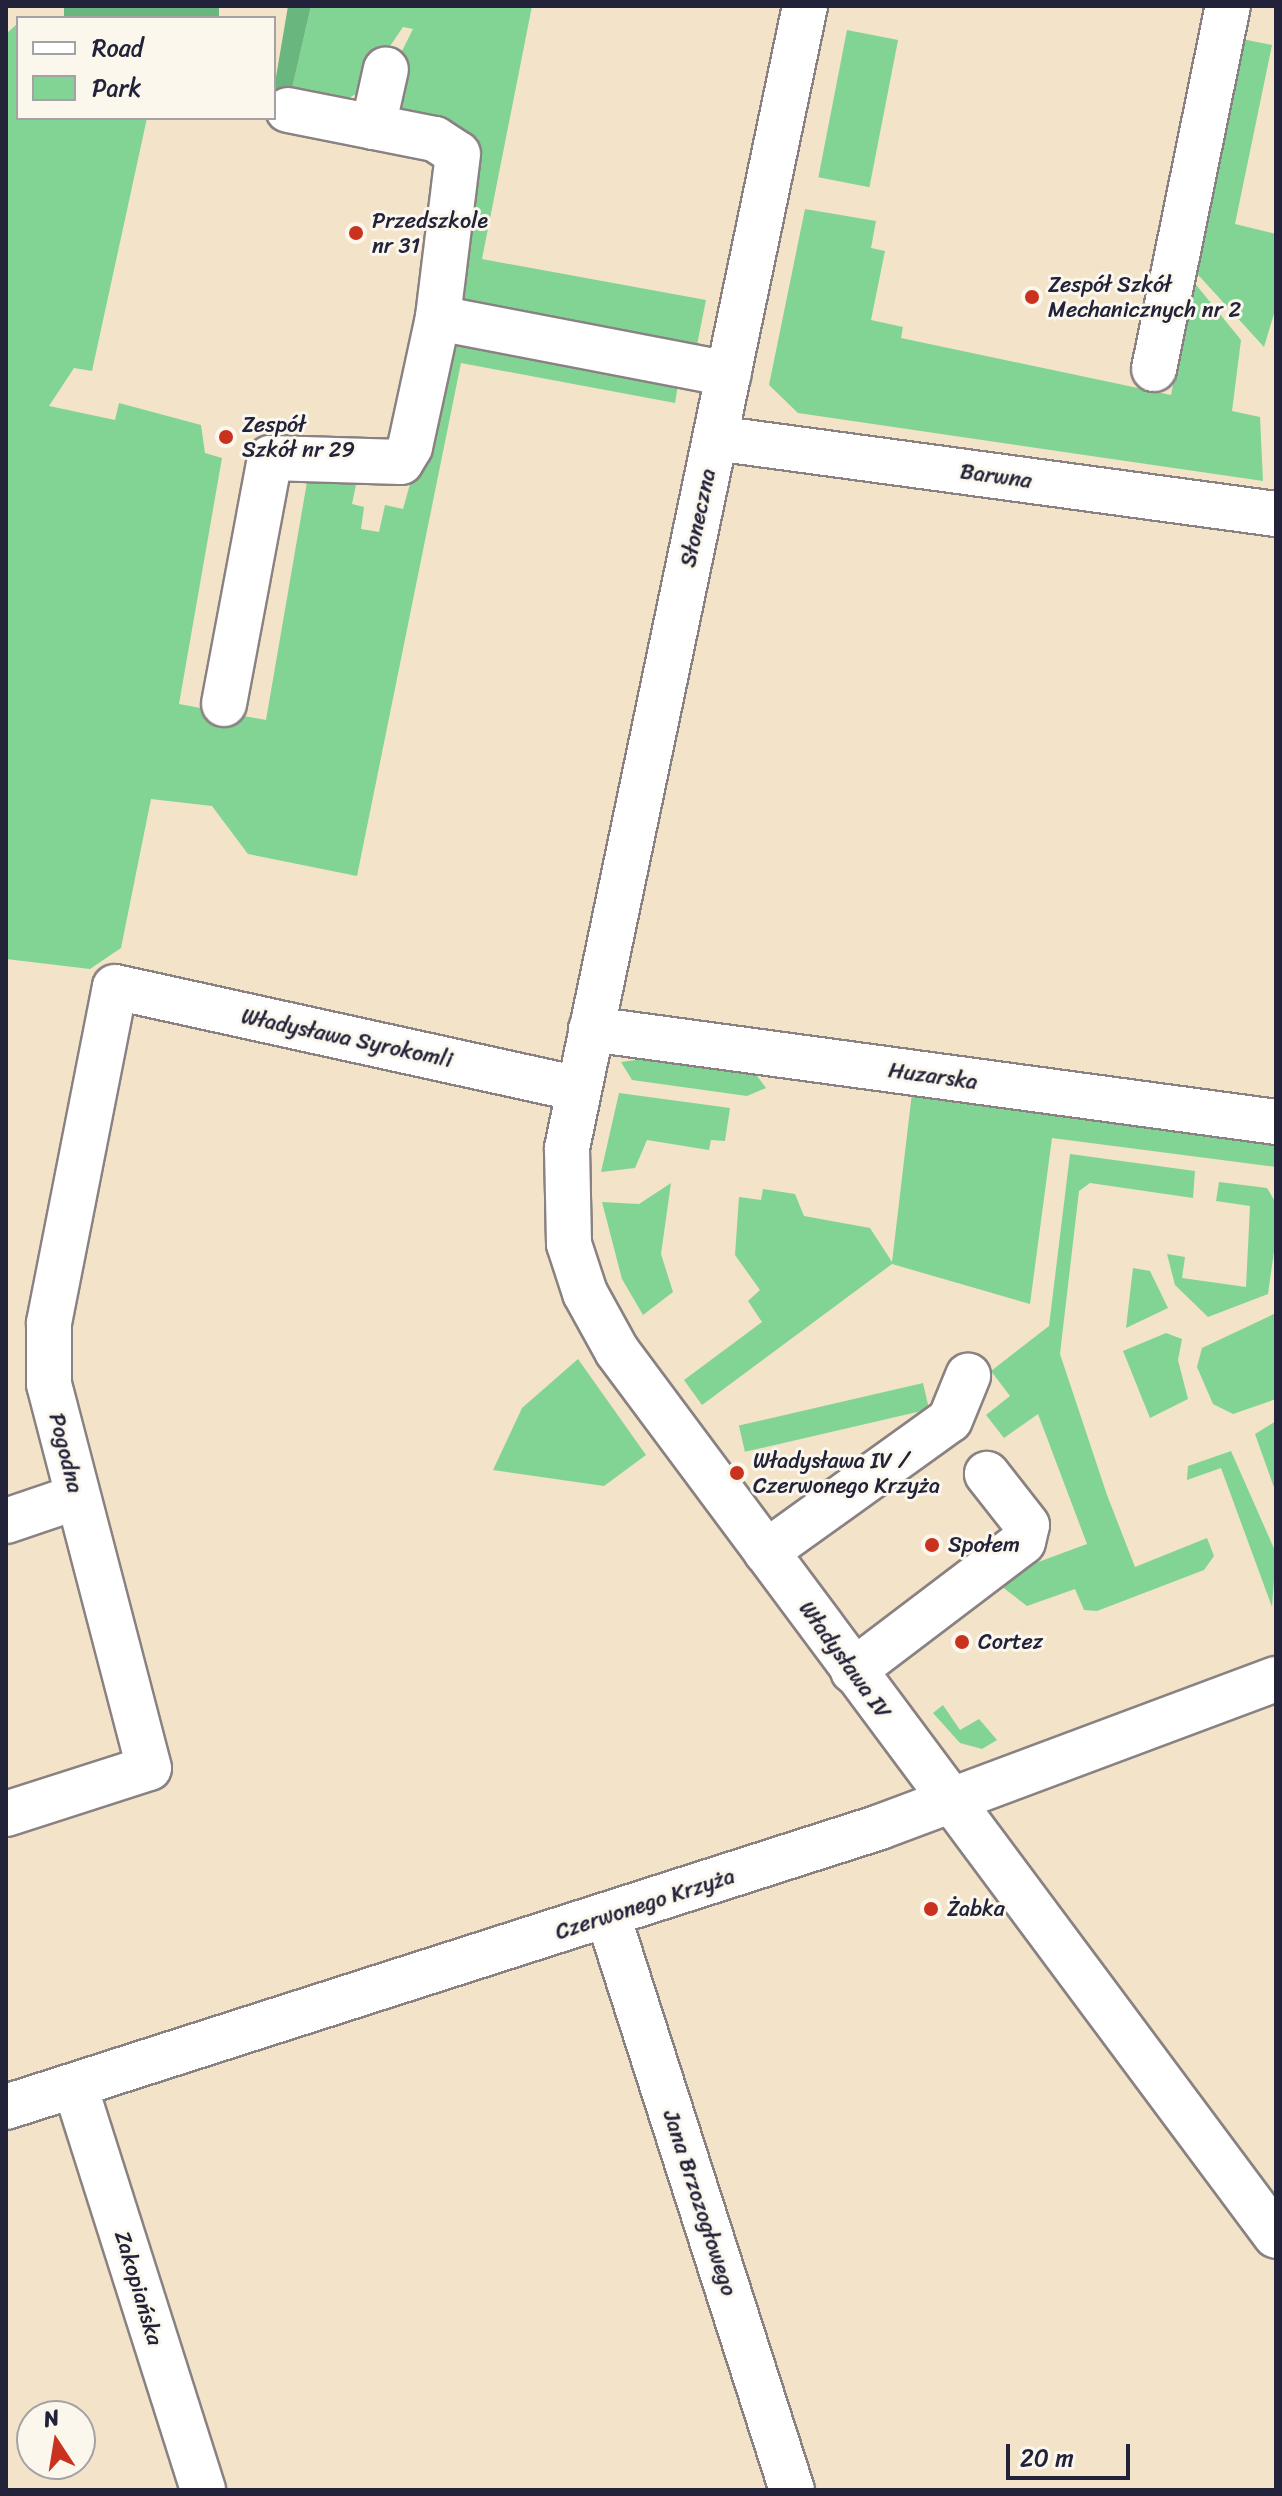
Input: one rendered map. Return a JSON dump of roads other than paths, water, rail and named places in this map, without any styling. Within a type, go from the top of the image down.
[{"type":"street","name":"Słoneczna","points":[[591,1029],[805,6]]},
{"type":"street","points":[[1154,369],[1228,6]]},
{"type":"street","points":[[373,127],[386,69]]},
{"type":"street","points":[[224,704],[270,458],[279,453],[360,464],[401,462],[410,447],[438,318],[458,154],[435,139],[288,110]]},
{"type":"street","points":[[438,318],[729,374]]},
{"type":"street","name":"Barwna","points":[[715,438],[1276,514]]},
{"type":"street","name":"Władysława Syrokomli","points":[[115,987],[579,1089]]},
{"type":"street","name":"Pogodna","points":[[6,1814],[149,1768],[49,1384],[49,1323],[115,987]]},
{"type":"street","name":"Władysława IV","points":[[591,1029],[563,1182],[581,1285],[617,1351],[948,1801],[1276,2236]]},
{"type":"street","name":"Huzarska","points":[[591,1029],[1276,1122]]},
{"type":"street","points":[[766,1552],[950,1420],[968,1376]]},
{"type":"street","points":[[853,1671],[1023,1542],[1027,1525],[987,1474]]},
{"type":"street","points":[[6,1521],[77,1497]]},
{"type":"street","name":"Czerwonego Krzyża","points":[[6,2107],[608,1916],[948,1801],[1276,1679]]},
{"type":"street","name":"Jana Brzozogłowego","points":[[608,1916],[792,2490]]},
{"type":"street","name":"Zakopiańska","points":[[75,2086],[203,2490]]},
{"type":"place","name":"Przedszkole nr 31","points":[[356,233]]},
{"type":"place","name":"Zespół Szkół Mechanicznych nr 2","points":[[1032,297]]},
{"type":"place","name":"Zespół Szkół nr 29","points":[[226,437]]},
{"type":"place","name":"Władysława IV / Czerwonego Krzyża","points":[[737,1473]]},
{"type":"place","name":"Społem","points":[[932,1545]]},
{"type":"place","name":"Cortez","points":[[962,1642]]},
{"type":"place","name":"Żabka","points":[[931,1909]]}]
